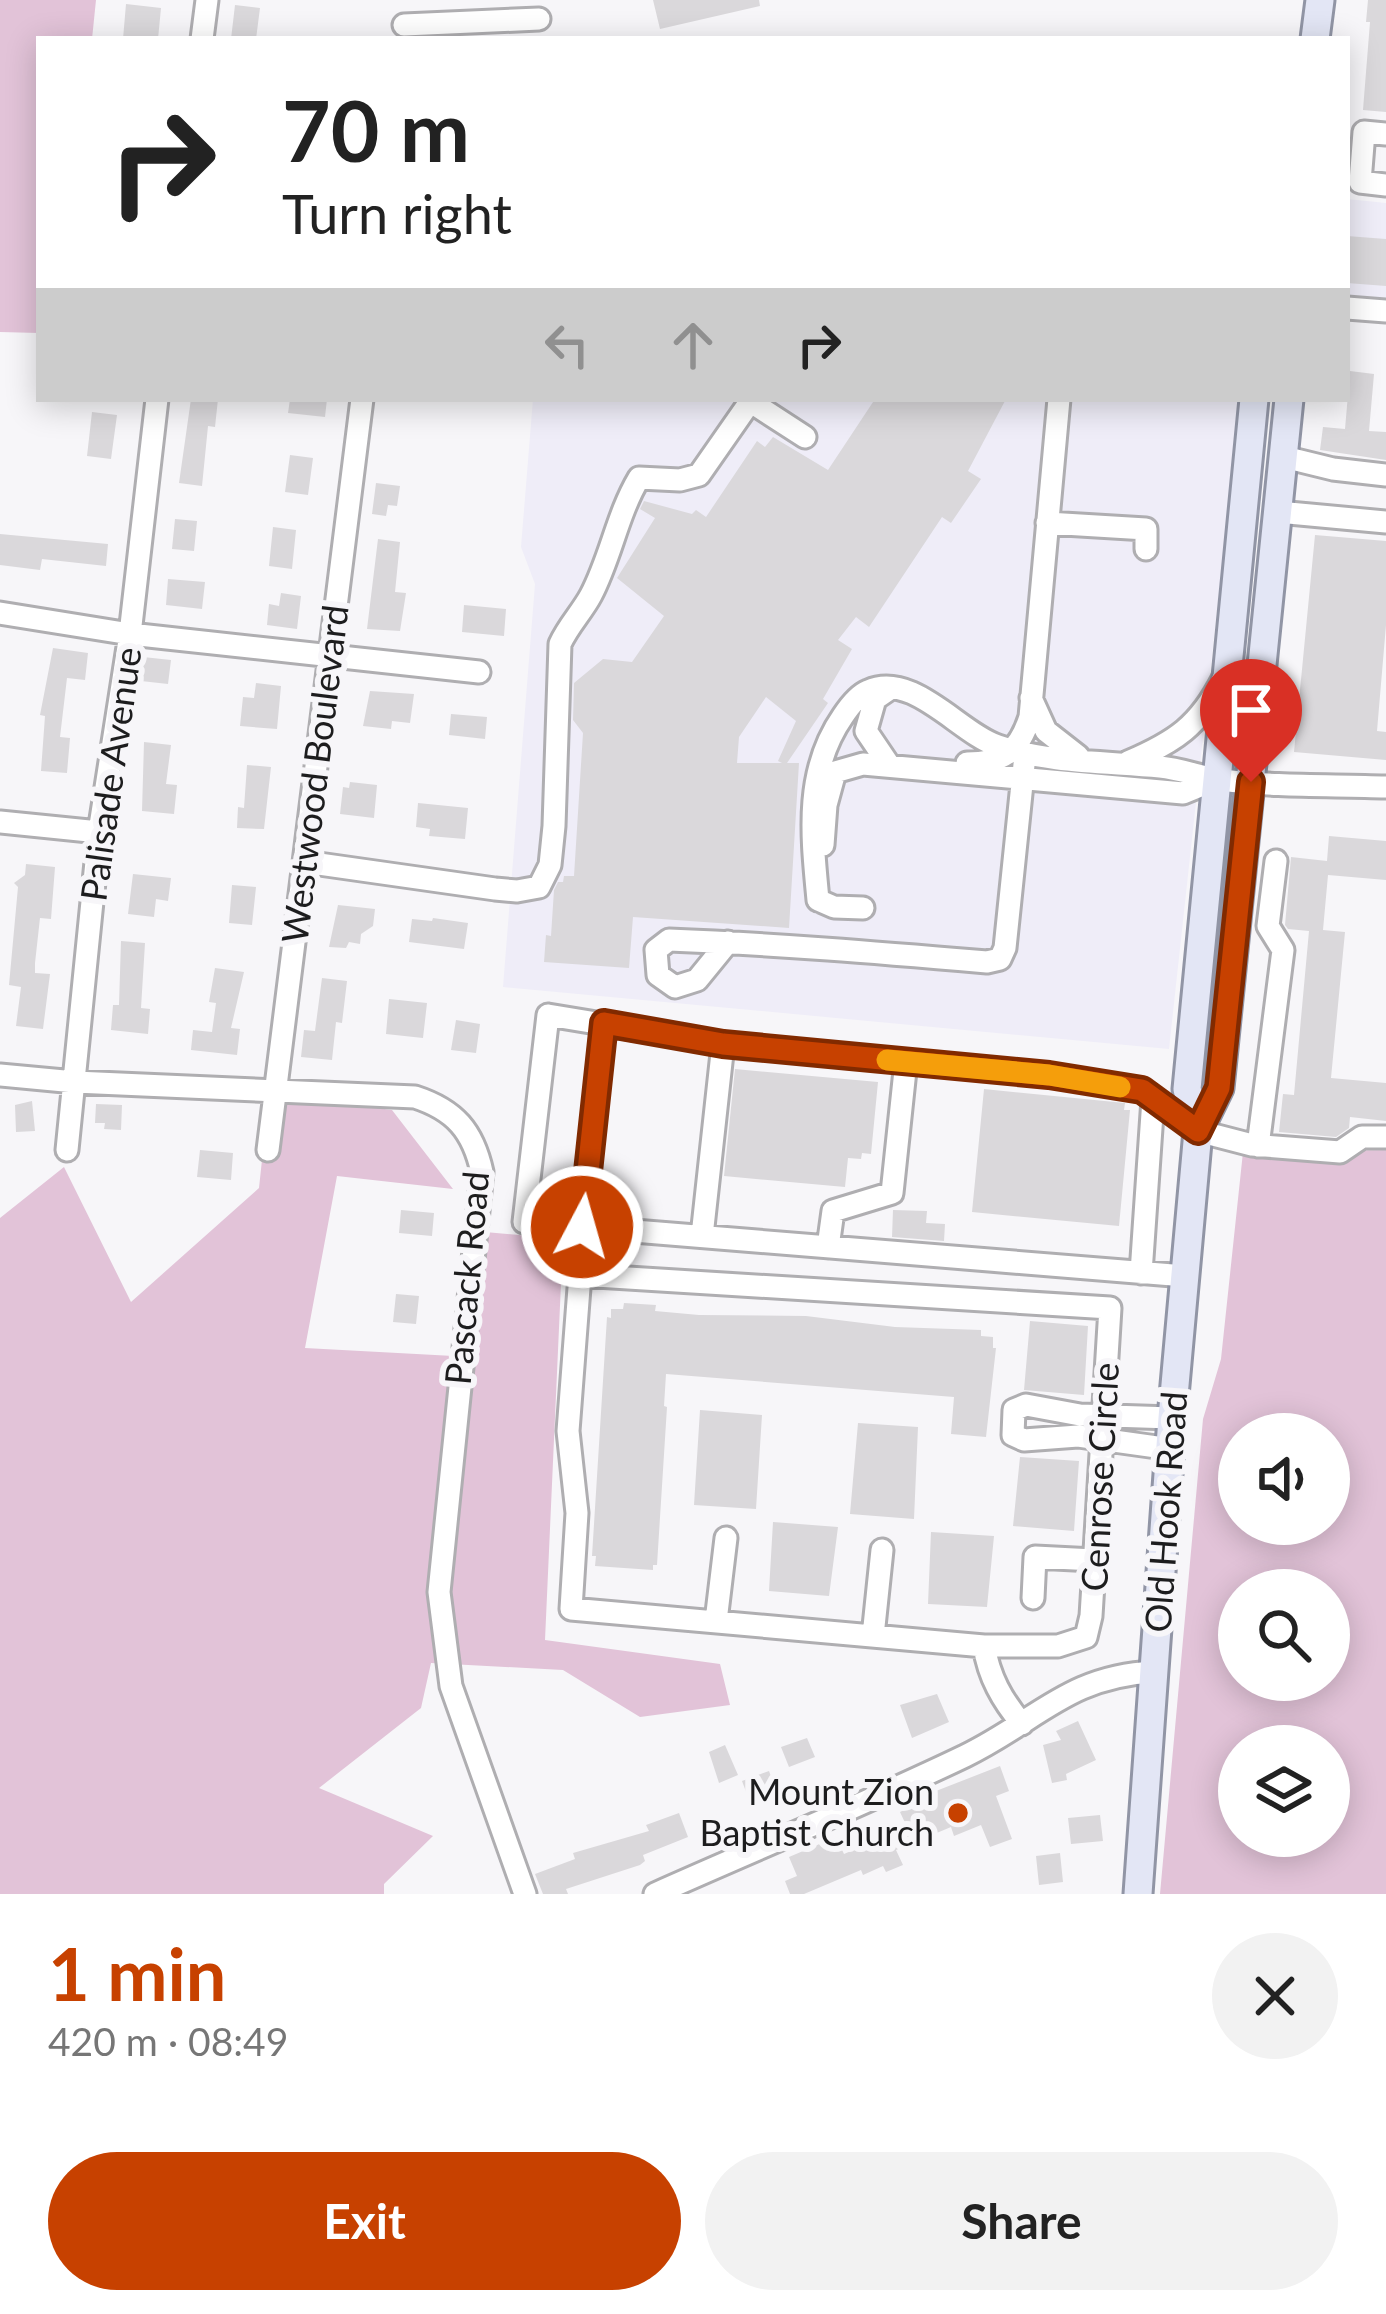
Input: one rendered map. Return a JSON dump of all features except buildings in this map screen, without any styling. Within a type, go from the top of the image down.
[{"type":"main road","points":[[1315,36],[1320,0]]},
{"type":"main road","name":"Old Hook Road","points":[[1138,1894],[1198,1131],[1187,1089],[1254,402]]},
{"type":"main road","name":"Old Hook Road","points":[[1198,1131],[1219,1088],[1288,402]]},
{"type":"street","points":[[202,36],[207,0]]},
{"type":"street","points":[[406,0],[403,32],[539,19]]},
{"type":"street","points":[[1386,134],[1364,132],[1360,182],[1386,185]]},
{"type":"street","points":[[1350,308],[1386,311]]},
{"type":"street","name":"Palisade Avenue","points":[[67,1150],[99,832],[130,634],[157,402]]},
{"type":"street","name":"Westwood Boulevard","points":[[268,1150],[362,402]]},
{"type":"street","points":[[305,862],[495,889],[539,886],[550,865],[560,644],[590,597],[622,507],[638,478],[680,480],[699,475],[751,402]]},
{"type":"street","points":[[755,402],[805,437]]},
{"type":"street","points":[[728,942],[987,962],[1000,959],[1005,948],[1022,780],[1019,753],[1030,717],[1059,402]]},
{"type":"street","points":[[1284,457],[1386,475]]},
{"type":"street","points":[[1278,512],[1386,522]]},
{"type":"street","points":[[1047,523],[1147,530],[1147,549]]},
{"type":"street","points":[[0,613],[130,634],[479,672]]},
{"type":"street","points":[[1124,763],[1181,736],[1210,703],[1232,662]]},
{"type":"street","points":[[889,766],[866,731],[875,699],[892,688]]},
{"type":"street","points":[[818,901],[810,814],[826,740],[851,705],[869,690],[912,693],[985,742],[1019,753],[1182,769],[1217,779],[1386,787]]},
{"type":"street","points":[[985,742],[1013,727],[1030,698]]},
{"type":"street","points":[[1030,698],[1046,731],[1083,759]]},
{"type":"street","points":[[917,769],[944,763],[997,762],[1019,753]]},
{"type":"street","points":[[818,901],[826,805],[835,772],[863,764],[1183,793],[1217,779]]},
{"type":"street","points":[[0,823],[99,832]]},
{"type":"street","points":[[1258,1146],[1283,950],[1268,926],[1276,861]]},
{"type":"street","points":[[818,901],[833,908],[863,908]]},
{"type":"street","points":[[1185,1276],[524,1222],[548,1015],[723,1044],[1049,1075],[1142,1090],[1198,1131],[1258,1146],[1340,1152],[1362,1137],[1386,1137]]},
{"type":"street","points":[[582,1227],[604,1023]]},
{"type":"street","points":[[702,1236],[723,1044]]},
{"type":"street","points":[[828,1247],[833,1211],[892,1192],[906,1061]]},
{"type":"street","name":"Pascack Road","points":[[0,1075],[415,1097],[441,1105],[476,1144],[482,1172],[439,1592],[451,1686],[525,1894]]},
{"type":"street","points":[[1141,1273],[1153,1099]]},
{"type":"street","name":"Cenrose Circle","points":[[580,1275],[1110,1308],[1102,1439],[1091,1616],[1086,1636],[1058,1646],[984,1646],[571,1610],[578,1514],[568,1431],[580,1275]]},
{"type":"street","points":[[1171,1449],[1078,1436],[1024,1440],[1013,1435],[1014,1410],[1026,1405],[1103,1416],[1172,1418]]},
{"type":"street","points":[[716,1621],[726,1538]]},
{"type":"street","points":[[873,1636],[882,1550]]},
{"type":"street","points":[[1033,1598],[1035,1557],[1094,1560]]},
{"type":"street","points":[[984,1646],[988,1670],[1003,1702],[1022,1724]]},
{"type":"street","points":[[655,1894],[968,1755],[1077,1687],[1121,1674],[1154,1672]]},
{"type":"shaded area","points":[[0,0],[96,0],[92,36],[36,36],[36,333],[0,332]]},
{"type":"shaded area","points":[[1350,199],[1386,203],[1386,316],[1350,314]]},
{"type":"shaded area","points":[[533,402],[1240,402],[1169,1049],[503,987],[535,584],[521,547]]},
{"type":"shaded area","points":[[269,1094],[392,1110],[453,1189],[337,1176],[305,1348],[472,1357],[485,1232],[563,1239],[545,1640],[720,1664],[730,1705],[640,1717],[563,1670],[431,1663],[421,1708],[319,1788],[433,1836],[384,1884],[384,1894],[0,1894],[0,1218],[64,1167],[131,1302],[259,1188]]},
{"type":"shaded area","points":[[1386,1150],[1386,1894],[1160,1894],[1203,1419],[1221,1359],[1243,1152]]},
{"type":"slow traffic","points":[[887,1060],[1049,1075],[1120,1087]]},
{"type":"place","name":"Mount Zion Baptist Church","points":[[958,1813]]},
{"type":"route","points":[[582,1227],[604,1023],[723,1044],[1049,1075],[1142,1090],[1198,1131],[1219,1088],[1251,782]]}]
